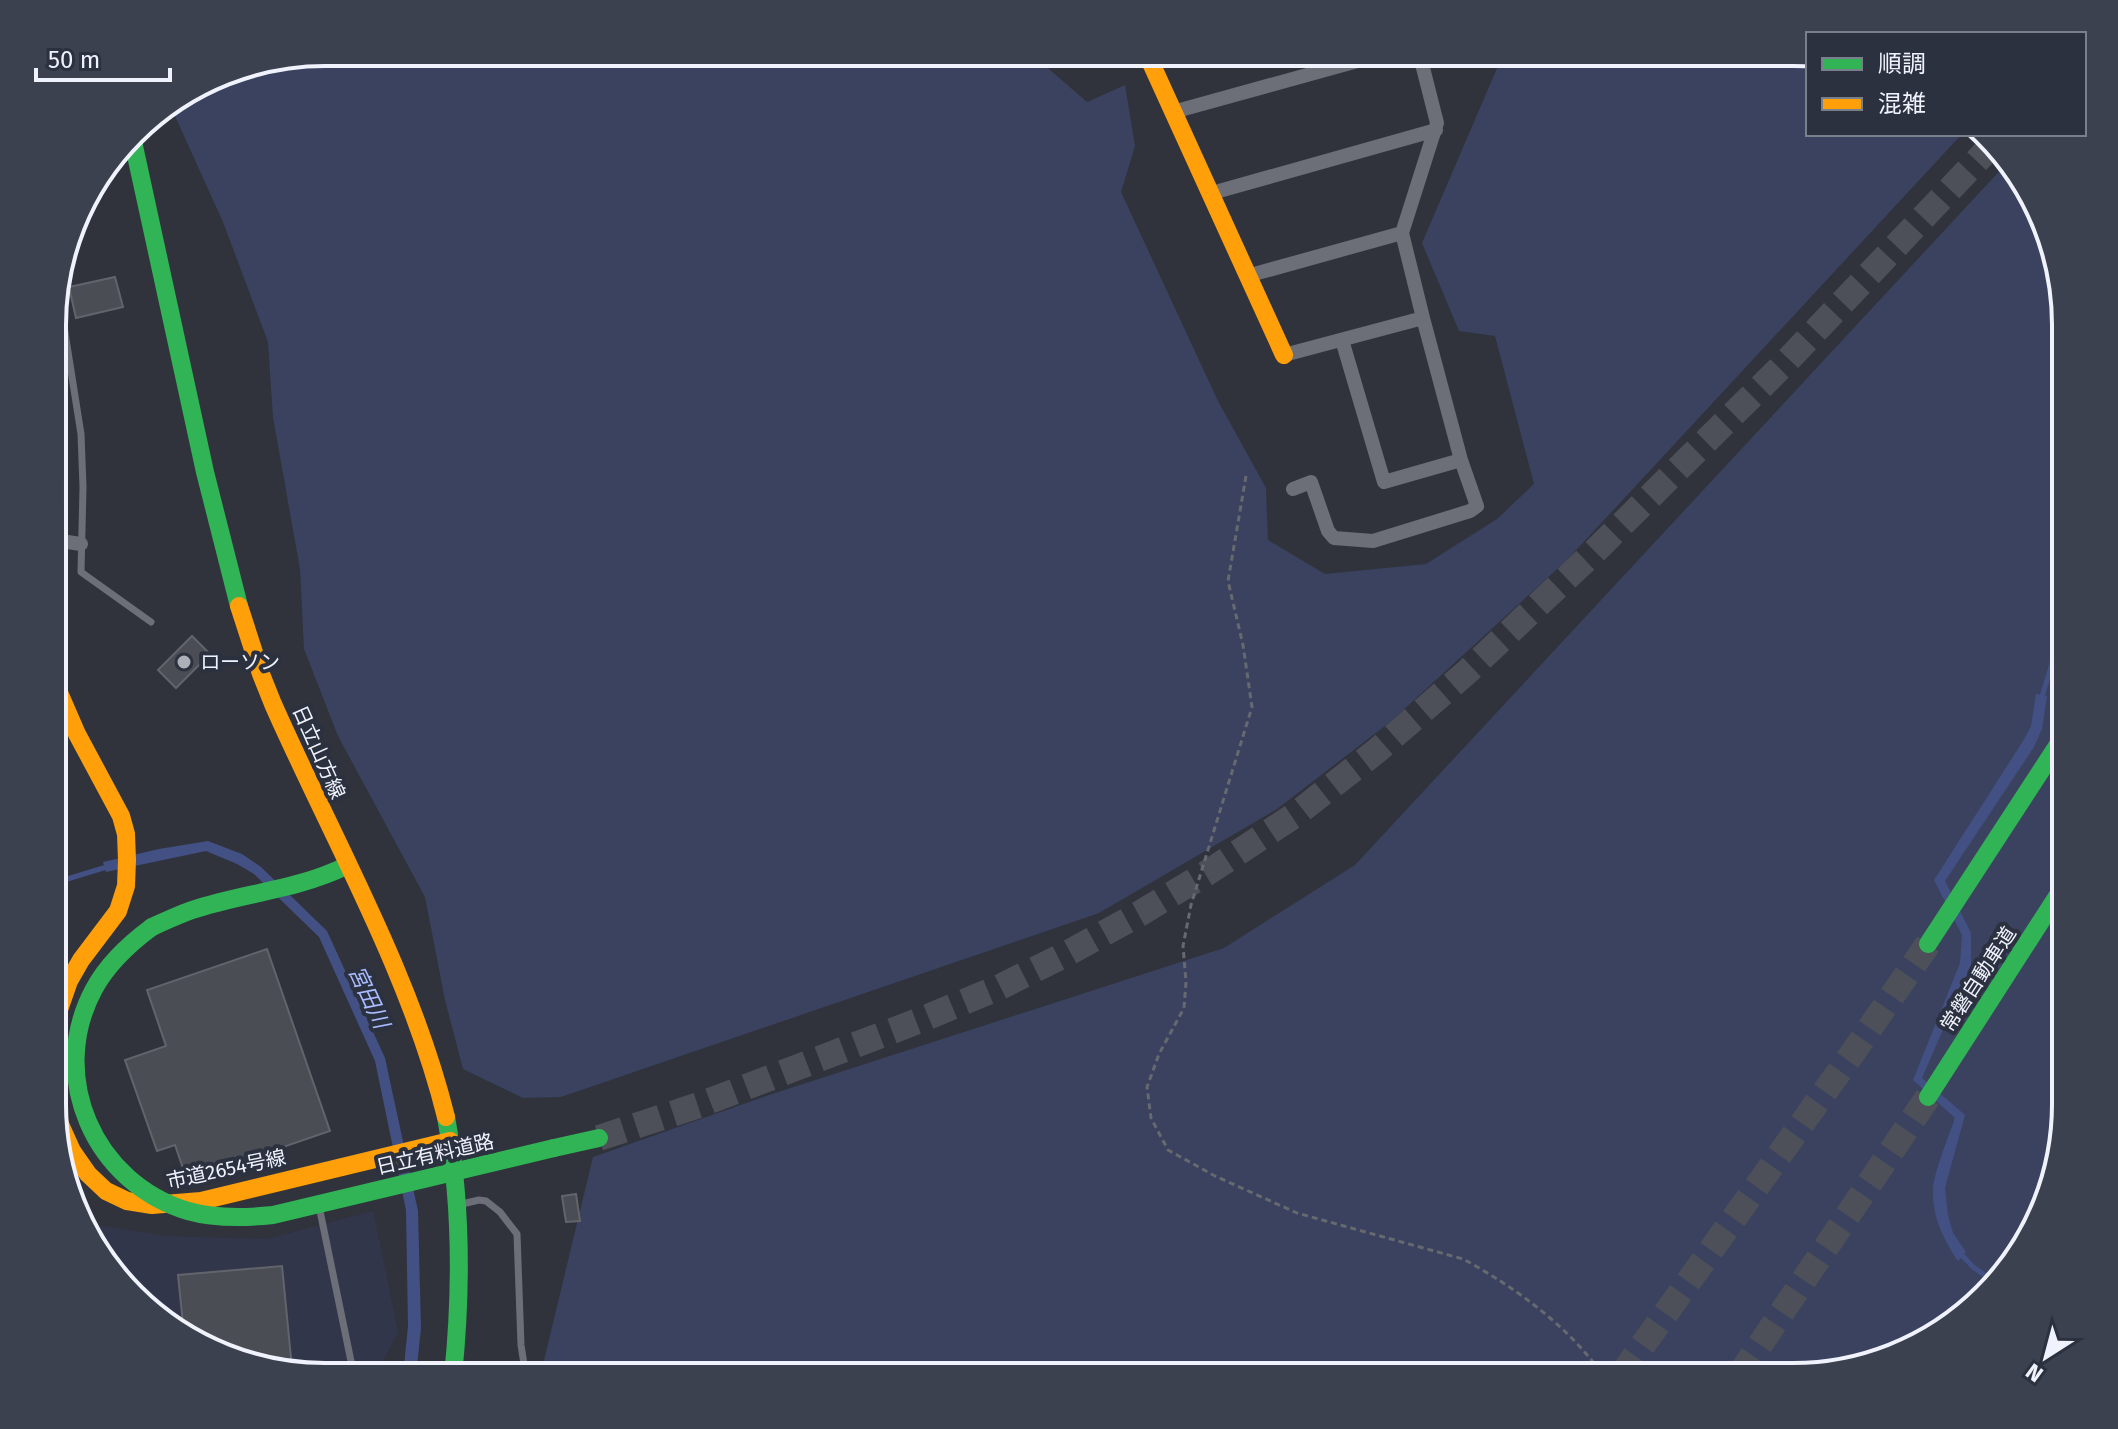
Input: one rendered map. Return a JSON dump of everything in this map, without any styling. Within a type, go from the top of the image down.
[{"type":"main road","points":[[1152,66],[1284,355]]},
{"type":"main road","name":"日立山方線","points":[[135,149],[219,539],[262,678],[395,971],[436,1078],[460,1204],[461,1295],[454,1363]]},
{"type":"main road","points":[[66,709],[121,816],[127,848],[126,886],[118,911],[91,944],[66,990]]},
{"type":"main road","points":[[1928,944],[2051,755]]},
{"type":"main road","name":"日立有料道路","points":[[346,866],[313,880],[192,910],[152,927],[133,940],[111,963],[84,1014],[77,1041],[75,1069],[79,1096],[88,1123],[103,1149],[123,1173],[161,1200],[190,1212],[238,1218],[281,1213],[599,1138]]},
{"type":"main road","name":"常磐自動車道","points":[[1928,1097],[2051,906]]},
{"type":"main road","name":"市道2654号線","points":[[69,1145],[88,1174],[106,1191],[127,1201],[152,1205],[201,1201],[314,1179],[371,1159],[450,1141]]},
{"type":"street","points":[[1173,112],[1338,66]]},
{"type":"street","points":[[1293,489],[1311,482],[1328,531],[1334,538],[1373,541],[1470,511],[1477,506],[1461,460],[1402,233],[1437,123],[1423,66]]},
{"type":"street","points":[[1212,193],[1436,130]]},
{"type":"street","points":[[1247,276],[1402,233]]},
{"type":"street","points":[[1284,355],[1423,318]]},
{"type":"street","points":[[1342,340],[1384,482],[1461,460]]},
{"type":"street","points":[[66,542],[81,544]]},
{"type":"lane","points":[[66,335],[81,434],[81,572],[151,622]]},
{"type":"lane","points":[[317,1197],[351,1363]]},
{"type":"lane","points":[[460,1204],[486,1201],[500,1212],[517,1234],[524,1363]]},
{"type":"path","points":[[1246,476],[1228,581],[1243,645],[1252,707],[1191,905],[1183,946],[1186,982],[1184,1008],[1159,1054],[1147,1087],[1151,1118],[1168,1150],[1215,1176],[1297,1213],[1463,1259],[1487,1272],[1560,1325],[1591,1362]]},
{"type":"shaded area","points":[[1498,66],[1806,67],[1806,136],[1960,136],[1567,560],[1390,722],[1277,809],[1099,913],[561,1097],[523,1098],[463,1069],[445,1000],[425,897],[338,736],[304,649],[300,569],[273,417],[268,342],[223,222],[174,115],[211,93],[275,71],[308,67],[1046,67],[1087,102],[1125,85],[1135,146],[1121,192],[1218,401],[1266,488],[1268,540],[1325,574],[1426,564],[1497,519],[1534,484],[1495,336],[1459,331],[1422,243]]},
{"type":"shaded area","points":[[2000,170],[2032,226],[2047,275],[2051,308],[2051,1121],[2047,1154],[2025,1218],[1988,1275],[1964,1299],[1937,1319],[1892,1343],[1860,1354],[1810,1362],[543,1363],[593,1157],[769,1095],[1224,948],[1355,865]]},
{"type":"shaded area","points":[[373,1211],[398,1332],[382,1363],[292,1361],[258,1354],[211,1336],[154,1299],[130,1275],[97,1225],[167,1236],[267,1239]]},
{"type":"water","points":[[2036,694],[2047,696],[2042,729],[2034,747],[1945,881],[1971,933],[1971,966],[1922,1078],[1965,1115],[1945,1188],[1953,1233],[1966,1252],[1958,1261],[1940,1228],[1933,1190],[1938,1165],[1955,1118],[1913,1080],[1960,963],[1962,935],[1934,880],[2023,741],[2031,726]]},
{"type":"water","points":[[208,841],[242,854],[261,867],[327,931],[385,1058],[418,1211],[421,1328],[417,1363],[404,1363],[408,1326],[406,1210],[375,1061],[319,937],[254,874],[206,851],[106,872],[103,862]]},
{"type":"building","points":[[115,277],[123,307],[76,318],[69,287]]},
{"type":"building","name":"ローソン","points":[[192,636],[210,654],[176,688],[158,670]]},
{"type":"building","points":[[267,949],[330,1131],[187,1180],[175,1145],[157,1151],[125,1060],[166,1046],[147,990]]},
{"type":"building","points":[[576,1194],[580,1221],[566,1222],[562,1196]]},
{"type":"building","points":[[282,1266],[291,1361],[242,1349],[183,1320],[178,1275]]},
{"type":"waterway","points":[[2041,700],[2051,667]]},
{"type":"waterway","name":"宮田川","points":[[66,879],[110,866]]},
{"type":"waterway","points":[[1959,1252],[1987,1276]]},
{"type":"tunnel","points":[[599,1138],[702,1104],[1000,987],[1139,914],[1295,815],[1379,749],[1468,671],[1593,553],[1786,362],[1986,152]]},
{"type":"tunnel","points":[[1631,1362],[1928,944]]},
{"type":"tunnel","points":[[1748,1362],[1928,1097]]},
{"type":"traffic: fast","points":[[135,149],[205,472],[239,606]]},
{"type":"traffic: fast","points":[[1928,944],[2051,755]]},
{"type":"traffic: fast","points":[[152,927],[211,904],[308,881],[346,866]]},
{"type":"traffic: fast","points":[[1928,1097],[2051,906]]},
{"type":"traffic: fast","points":[[152,927],[120,955],[94,989],[81,1022],[76,1056],[78,1090],[88,1122],[105,1151],[127,1177],[155,1197],[188,1211],[209,1215],[273,1215],[554,1148]]},
{"type":"traffic: fast","points":[[446,1117],[458,1214],[458,1311],[454,1363]]},
{"type":"traffic: fast","points":[[554,1148],[599,1138]]},
{"type":"traffic: slow","points":[[1153,66],[1284,355]]},
{"type":"traffic: slow","points":[[239,606],[273,704],[391,958],[431,1063],[446,1117]]},
{"type":"traffic: slow","points":[[66,709],[121,816],[126,834],[127,860],[126,886],[118,911],[81,960],[66,990]]},
{"type":"traffic: slow","points":[[69,1145],[88,1174],[106,1191],[127,1201],[152,1205],[201,1201],[450,1141]]},
{"type":"place","name":"ローソン","points":[[184,662]]}]
